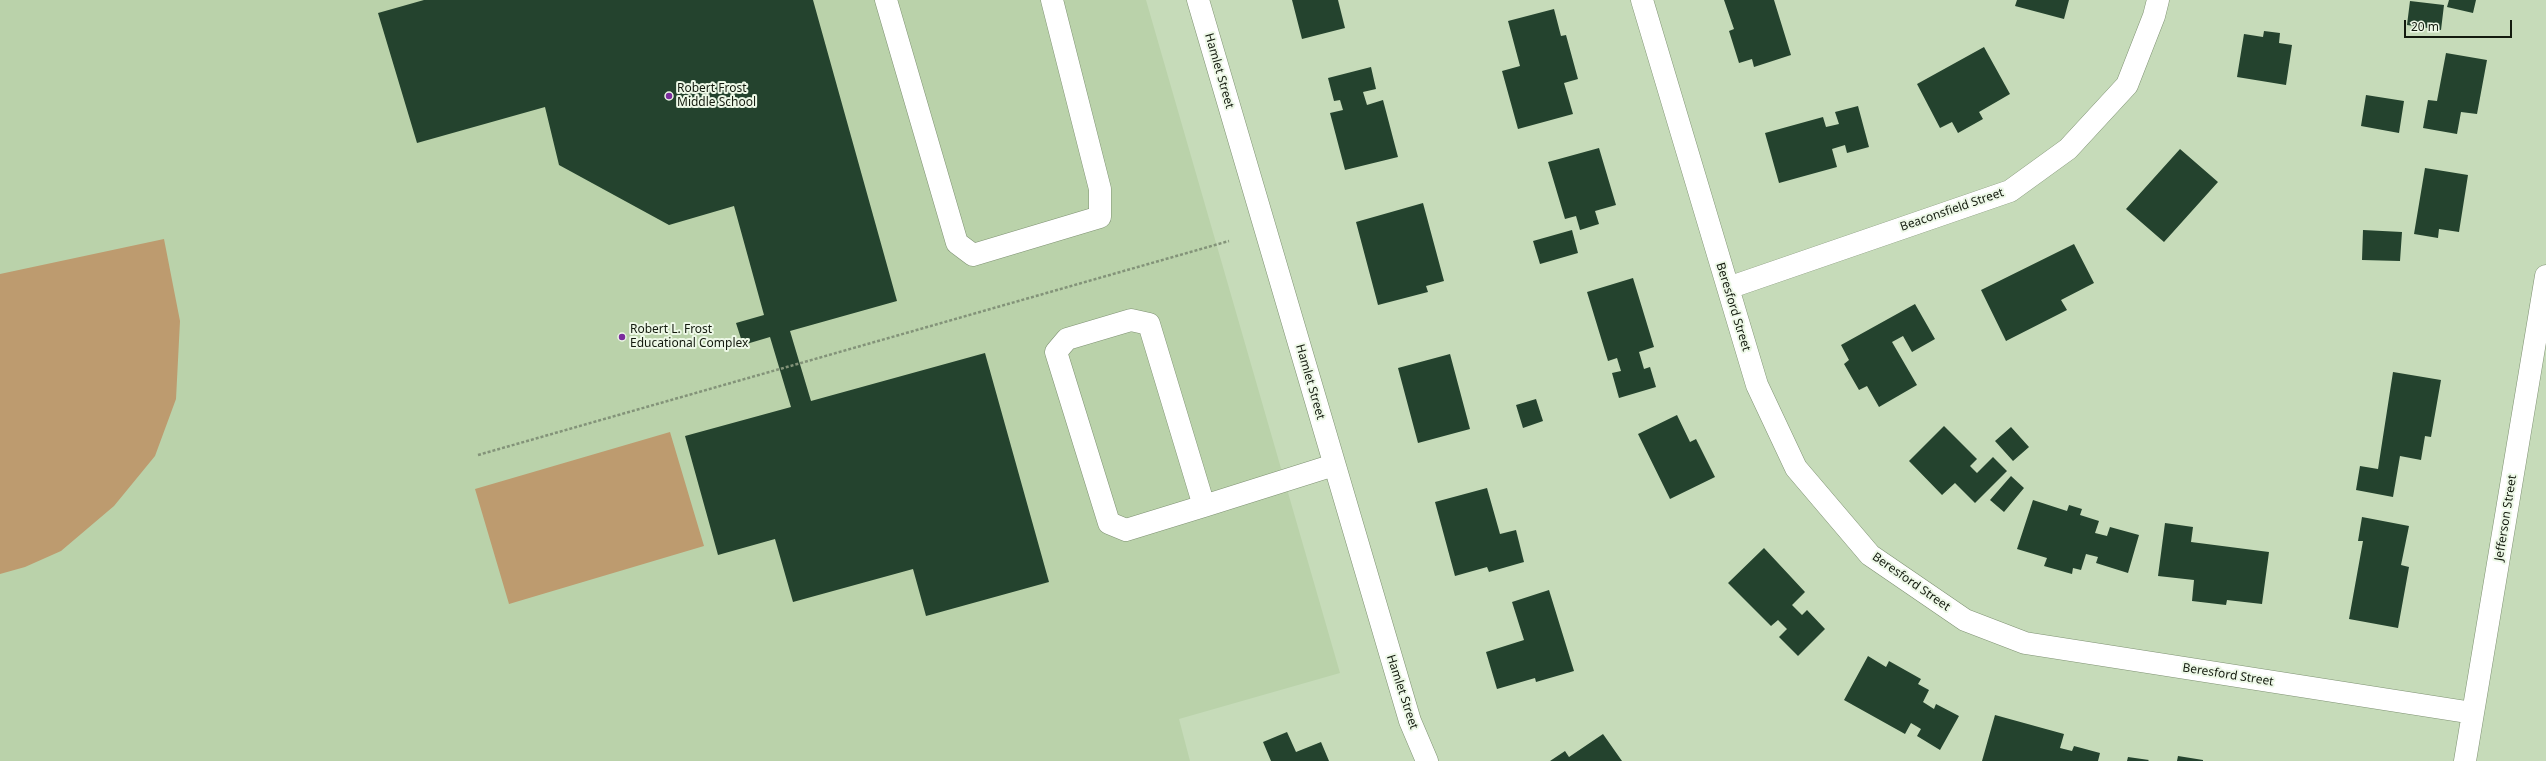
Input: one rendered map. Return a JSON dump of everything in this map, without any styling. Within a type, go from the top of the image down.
[{"type":"street","points":[[886,0],[957,243],[973,255],[1100,217],[1100,189],[1052,0]]},
{"type":"street","name":"Hamlet Street","points":[[1198,0],[1410,721],[1427,761]]},
{"type":"street","name":"Beresford Street","points":[[1642,0],[1757,385],[1796,468],[1870,555],[1965,620],[2025,643],[2473,713]]},
{"type":"street","name":"Beaconsfield Street","points":[[1728,288],[2010,190],[2068,148],[2127,85],[2154,16],[2158,0]]},
{"type":"street","name":"Jefferson Street","points":[[2465,761],[2546,276]]},
{"type":"street","points":[[1204,506],[1149,324],[1131,320],[1066,339],[1056,352],[1109,523],[1126,530],[1204,506],[1334,465]]},
{"type":"path","points":[[478,455],[1229,241]]},
{"type":"shaded area","name":"Robert L. Frost Educational Complex","points":[[0,0],[1146,0],[1340,673],[1179,719],[1190,761],[0,761]]},
{"type":"shaded area","points":[[164,239],[180,321],[176,399],[155,456],[114,506],[61,551],[25,567],[0,574],[0,274]]},
{"type":"shaded area","points":[[670,432],[704,546],[509,604],[475,489]]},
{"type":"building","points":[[424,0],[813,0],[897,301],[790,331],[811,401],[985,353],[1049,582],[926,616],[913,569],[793,602],[775,539],[718,555],[685,436],[791,407],[770,337],[743,345],[736,323],[764,315],[734,206],[669,225],[559,165],[545,107],[417,143],[378,13]]},
{"type":"building","points":[[1292,0],[1338,0],[1345,28],[1302,39]]},
{"type":"building","points":[[1724,0],[1774,0],[1791,55],[1754,67],[1752,59],[1739,63],[1729,31],[1734,29]]},
{"type":"building","points":[[2017,0],[2069,0],[2064,19],[2015,6]]},
{"type":"building","points":[[2449,0],[2476,0],[2473,13],[2447,7]]},
{"type":"building","points":[[2410,1],[2444,5],[2441,30],[2407,25]]},
{"type":"building","points":[[1554,9],[1561,36],[1566,35],[1578,79],[1564,83],[1573,114],[1518,129],[1502,71],[1520,66],[1508,21]]},
{"type":"building","points":[[2264,31],[2280,33],[2279,43],[2292,45],[2286,85],[2237,77],[2244,34],[2263,37]]},
{"type":"building","points":[[1984,47],[2010,94],[1979,112],[1983,119],[1958,133],[1952,122],[1940,128],[1917,84]]},
{"type":"building","points":[[2446,53],[2487,60],[2477,114],[2461,112],[2457,134],[2423,128],[2428,100],[2437,101]]},
{"type":"building","points":[[1371,67],[1376,89],[1363,92],[1367,105],[1383,100],[1398,157],[1345,170],[1330,113],[1343,110],[1340,100],[1334,101],[1328,78]]},
{"type":"building","points":[[2366,95],[2404,101],[2399,133],[2361,126]]},
{"type":"building","points":[[1858,106],[1869,147],[1847,153],[1845,145],[1832,149],[1837,167],[1779,183],[1765,133],[1823,117],[1826,127],[1839,124],[1835,112]]},
{"type":"building","points":[[1599,148],[1616,205],[1595,211],[1599,224],[1580,230],[1576,216],[1565,219],[1548,162]]},
{"type":"building","points":[[2180,149],[2218,182],[2164,242],[2126,209]]},
{"type":"building","points":[[2425,168],[2468,175],[2459,232],[2439,229],[2438,238],[2414,234]]},
{"type":"building","points":[[1423,203],[1444,281],[1426,286],[1428,292],[1378,305],[1356,222]]},
{"type":"building","points":[[1572,230],[1578,253],[1540,264],[1533,241]]},
{"type":"building","points":[[2363,230],[2402,232],[2400,261],[2362,260]]},
{"type":"building","points":[[2074,244],[2094,283],[2061,300],[2067,310],[2006,341],[1981,290]]},
{"type":"building","points":[[1633,278],[1654,347],[1639,352],[1644,369],[1650,367],[1656,387],[1619,398],[1612,373],[1621,371],[1617,358],[1608,361],[1587,292]]},
{"type":"building","points":[[1915,304],[1935,339],[1912,352],[1903,336],[1892,342],[1917,385],[1879,407],[1867,386],[1859,390],[1844,364],[1849,360],[1841,345]]},
{"type":"building","points":[[1450,354],[1470,429],[1418,443],[1398,368]]},
{"type":"building","points":[[2393,372],[2441,380],[2431,437],[2425,436],[2421,460],[2400,456],[2393,497],[2356,490],[2360,466],[2378,469]]},
{"type":"building","points":[[1536,399],[1543,421],[1523,428],[1516,405]]},
{"type":"building","points":[[1677,415],[1690,442],[1696,439],[1715,477],[1670,499],[1638,434]]},
{"type":"building","points":[[1944,426],[1977,459],[1970,466],[1977,473],[1993,457],[2007,471],[1975,503],[1955,483],[1942,495],[1909,461]]},
{"type":"building","points":[[2011,427],[2029,447],[2013,461],[1995,441]]},
{"type":"building","points":[[2011,476],[2024,488],[2004,512],[1990,500]]},
{"type":"building","points":[[1487,488],[1500,534],[1516,530],[1524,562],[1489,572],[1487,567],[1455,576],[1435,502]]},
{"type":"building","points":[[2033,500],[2067,511],[2069,505],[2082,509],[2080,515],[2099,521],[2095,533],[2107,536],[2110,527],[2139,535],[2128,573],[2096,563],[2098,557],[2086,554],[2081,570],[2073,568],[2072,574],[2044,566],[2047,558],[2017,549]]},
{"type":"building","points":[[2362,517],[2409,526],[2401,565],[2409,567],[2398,628],[2349,619],[2363,541],[2358,541]]},
{"type":"building","points":[[2165,523],[2193,527],[2191,542],[2269,552],[2262,604],[2227,600],[2226,605],[2192,601],[2194,580],[2158,576]]},
{"type":"building","points":[[1764,548],[1805,592],[1792,605],[1802,615],[1807,610],[1825,629],[1798,656],[1779,637],[1787,629],[1778,620],[1771,626],[1728,583]]},
{"type":"building","points":[[1549,590],[1574,671],[1536,682],[1535,678],[1497,689],[1486,652],[1524,640],[1512,602]]},
{"type":"building","points":[[1868,656],[1886,667],[1889,661],[1921,679],[1918,684],[1929,690],[1923,702],[1934,709],[1936,704],[1959,716],[1940,750],[1917,736],[1921,729],[1911,723],[1905,734],[1844,700]]},
{"type":"building","points":[[1995,715],[2064,734],[2060,748],[2072,751],[2074,746],[2100,753],[2098,761],[1982,761]]},
{"type":"building","points":[[1287,732],[1296,752],[1321,742],[1329,761],[1271,761],[1263,742]]},
{"type":"building","points":[[1603,734],[1622,761],[1550,761],[1565,751],[1569,757]]},
{"type":"building","points":[[2178,756],[2203,760],[2203,761],[2177,761]]},
{"type":"building","points":[[2128,757],[2149,760],[2127,761]]},
{"type":"place","name":"Robert Frost Middle School","points":[[669,96]]},
{"type":"place","name":"Robert L. Frost Educational Complex","points":[[622,337]]}]
